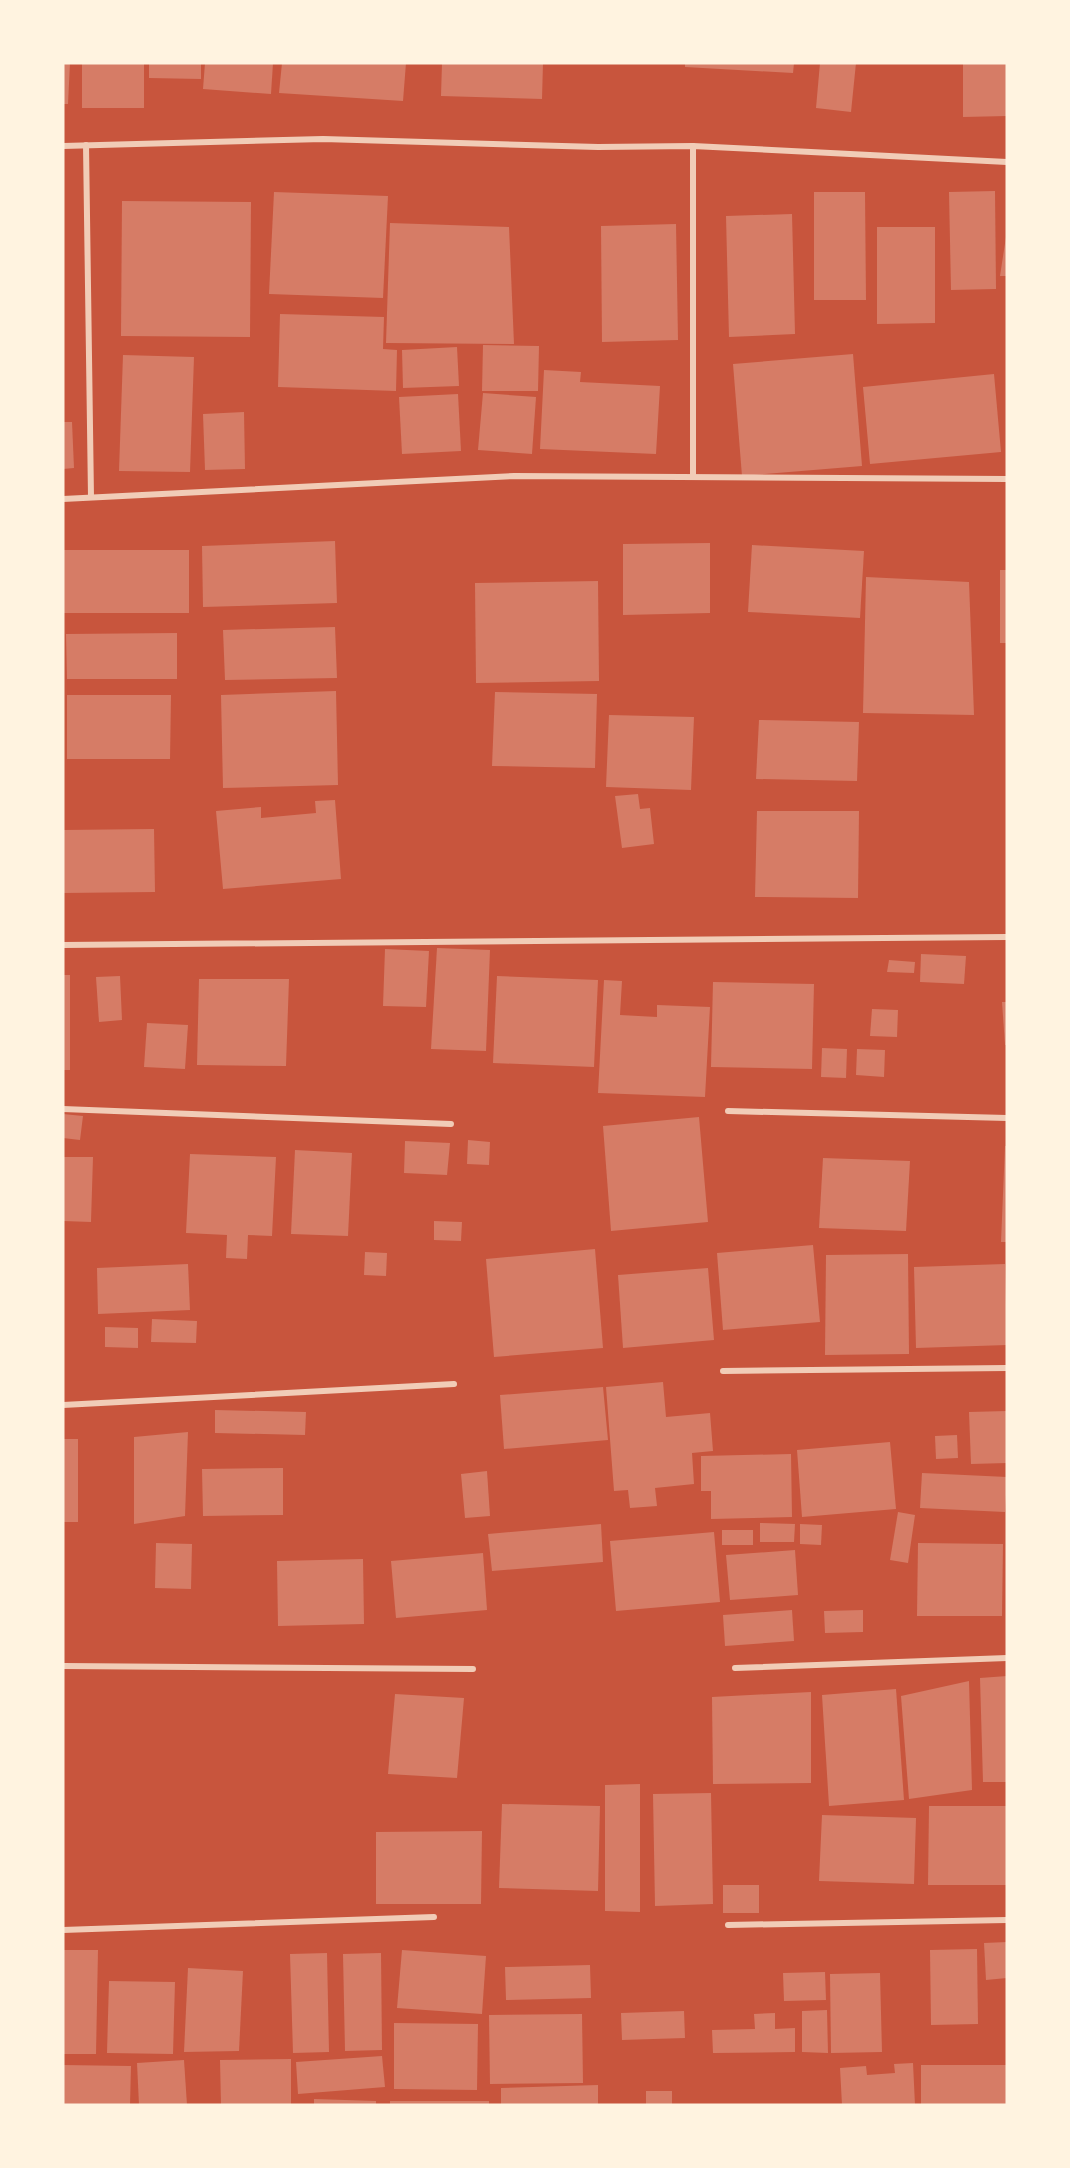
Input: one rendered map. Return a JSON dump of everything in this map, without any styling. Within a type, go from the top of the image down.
[{"type":"street","points":[[63,146],[323,139],[598,147],[693,146],[1007,162]]},
{"type":"street","points":[[86,145],[91,497]]},
{"type":"street","points":[[693,146],[693,477]]},
{"type":"street","points":[[63,499],[514,476],[1007,479]]},
{"type":"street","points":[[63,945],[1007,937]]},
{"type":"street","points":[[63,1109],[451,1124]]},
{"type":"street","points":[[728,1111],[1007,1118]]},
{"type":"street","points":[[723,1371],[1007,1368]]},
{"type":"street","points":[[63,1405],[454,1384]]},
{"type":"street","points":[[735,1668],[1007,1658]]},
{"type":"street","points":[[63,1666],[473,1669]]},
{"type":"street","points":[[63,1930],[434,1917]]},
{"type":"street","points":[[728,1925],[1007,1920]]},
{"type":"building","points":[[63,63],[70,63],[68,104],[63,104]]},
{"type":"building","points":[[82,63],[144,63],[144,108],[82,108]]},
{"type":"building","points":[[149,63],[201,63],[201,79],[149,78]]},
{"type":"building","points":[[205,63],[273,63],[271,94],[203,89]]},
{"type":"building","points":[[282,63],[406,63],[403,101],[279,93]]},
{"type":"building","points":[[442,63],[543,63],[542,99],[441,96]]},
{"type":"building","points":[[685,63],[794,63],[793,73],[685,67]]},
{"type":"building","points":[[820,63],[856,63],[851,112],[816,108]]},
{"type":"building","points":[[963,63],[1007,63],[1007,116],[963,117]]},
{"type":"building","points":[[995,191],[996,289],[951,290],[949,192]]},
{"type":"building","points":[[274,192],[388,196],[383,298],[269,294]]},
{"type":"building","points":[[814,192],[865,192],[866,300],[814,300]]},
{"type":"building","points":[[122,201],[251,202],[250,337],[121,336]]},
{"type":"building","points":[[792,214],[795,334],[729,337],[726,216]]},
{"type":"building","points":[[390,223],[509,227],[514,344],[386,343]]},
{"type":"building","points":[[676,224],[678,340],[602,342],[601,226]]},
{"type":"building","points":[[877,227],[935,227],[935,323],[877,324]]},
{"type":"building","points":[[1006,237],[1007,276],[1000,276]]},
{"type":"building","points":[[280,314],[384,317],[383,349],[397,350],[396,391],[278,387]]},
{"type":"building","points":[[483,345],[539,346],[538,391],[482,391]]},
{"type":"building","points":[[457,347],[459,386],[403,388],[402,350]]},
{"type":"building","points":[[853,354],[862,466],[742,476],[733,364]]},
{"type":"building","points":[[123,355],[194,357],[190,472],[119,471]]},
{"type":"building","points":[[544,370],[581,372],[580,382],[660,386],[656,454],[540,449]]},
{"type":"building","points":[[994,374],[1001,452],[870,464],[863,387]]},
{"type":"building","points":[[483,393],[536,397],[532,454],[478,450]]},
{"type":"building","points":[[458,394],[461,451],[402,454],[399,397]]},
{"type":"building","points":[[244,412],[245,469],[205,470],[203,414]]},
{"type":"building","points":[[63,422],[72,422],[74,468],[63,469]]},
{"type":"building","points":[[335,541],[337,603],[203,607],[202,546]]},
{"type":"building","points":[[710,543],[710,613],[623,615],[623,544]]},
{"type":"building","points":[[752,545],[864,551],[860,618],[748,612]]},
{"type":"building","points":[[63,550],[189,550],[189,613],[63,613]]},
{"type":"building","points":[[1000,570],[1007,570],[1007,643],[1000,643]]},
{"type":"building","points":[[866,577],[969,582],[974,715],[863,713]]},
{"type":"building","points":[[598,581],[599,681],[476,683],[475,583]]},
{"type":"building","points":[[335,627],[337,678],[225,680],[223,630]]},
{"type":"building","points":[[177,633],[177,679],[67,679],[66,634]]},
{"type":"building","points":[[336,691],[338,785],[223,788],[221,695]]},
{"type":"building","points":[[495,692],[597,694],[595,768],[492,766]]},
{"type":"building","points":[[67,695],[171,695],[170,759],[67,759]]},
{"type":"building","points":[[609,715],[694,717],[691,790],[606,787]]},
{"type":"building","points":[[759,720],[859,722],[857,781],[756,779]]},
{"type":"building","points":[[638,794],[640,809],[650,808],[654,844],[622,848],[615,796]]},
{"type":"building","points":[[335,800],[341,879],[223,889],[216,811],[261,807],[261,818],[316,813],[315,801]]},
{"type":"building","points":[[757,811],[859,811],[858,898],[755,897]]},
{"type":"building","points":[[154,829],[155,892],[63,893],[63,830]]},
{"type":"building","points":[[437,948],[490,950],[486,1051],[431,1049]]},
{"type":"building","points":[[385,949],[429,951],[426,1007],[383,1006]]},
{"type":"building","points":[[921,954],[966,956],[964,984],[920,982]]},
{"type":"building","points":[[889,960],[915,962],[914,973],[887,972]]},
{"type":"building","points":[[63,975],[70,975],[70,1070],[63,1070]]},
{"type":"building","points":[[120,976],[122,1020],[99,1022],[96,977]]},
{"type":"building","points":[[497,976],[598,980],[594,1067],[493,1063]]},
{"type":"building","points":[[199,979],[289,979],[286,1066],[197,1065]]},
{"type":"building","points":[[604,980],[622,981],[620,1015],[657,1017],[657,1005],[710,1007],[705,1097],[598,1093]]},
{"type":"building","points":[[713,982],[814,984],[812,1069],[711,1067]]},
{"type":"building","points":[[1002,1002],[1007,1002],[1007,1045],[1005,1045]]},
{"type":"building","points":[[872,1009],[898,1010],[897,1037],[870,1036]]},
{"type":"building","points":[[147,1023],[188,1025],[185,1069],[144,1067]]},
{"type":"building","points":[[822,1048],[847,1049],[846,1078],[821,1077]]},
{"type":"building","points":[[857,1049],[885,1050],[884,1077],[856,1075]]},
{"type":"building","points":[[63,1114],[83,1116],[80,1140],[63,1138]]},
{"type":"building","points":[[699,1117],[708,1222],[611,1231],[603,1126]]},
{"type":"building","points":[[468,1140],[490,1142],[489,1165],[467,1164]]},
{"type":"building","points":[[405,1141],[450,1143],[447,1175],[404,1173]]},
{"type":"building","points":[[1005,1146],[1007,1146],[1007,1242],[1001,1242]]},
{"type":"building","points":[[295,1150],[352,1153],[348,1236],[291,1234]]},
{"type":"building","points":[[190,1154],[276,1157],[272,1236],[248,1235],[247,1259],[226,1258],[227,1235],[186,1233]]},
{"type":"building","points":[[63,1157],[93,1157],[91,1222],[63,1221]]},
{"type":"building","points":[[823,1158],[910,1161],[906,1231],[819,1228]]},
{"type":"building","points":[[434,1221],[462,1222],[461,1241],[434,1240]]},
{"type":"building","points":[[813,1245],[820,1322],[723,1330],[717,1253]]},
{"type":"building","points":[[595,1249],[603,1348],[494,1357],[486,1259]]},
{"type":"building","points":[[365,1252],[387,1253],[386,1276],[364,1275]]},
{"type":"building","points":[[908,1254],[909,1354],[825,1355],[826,1255]]},
{"type":"building","points":[[188,1264],[190,1310],[98,1314],[97,1268]]},
{"type":"building","points":[[1005,1264],[1007,1345],[916,1348],[914,1267]]},
{"type":"building","points":[[708,1268],[714,1340],[623,1348],[618,1275]]},
{"type":"building","points":[[152,1319],[197,1321],[196,1343],[151,1342]]},
{"type":"building","points":[[105,1327],[138,1328],[138,1348],[105,1347]]},
{"type":"building","points":[[663,1382],[666,1417],[710,1413],[713,1451],[692,1453],[694,1484],[655,1488],[657,1506],[630,1508],[628,1490],[614,1491],[606,1387]]},
{"type":"building","points":[[603,1387],[608,1440],[504,1449],[500,1395]]},
{"type":"building","points":[[215,1410],[306,1412],[305,1435],[215,1433]]},
{"type":"building","points":[[1007,1411],[1007,1463],[971,1464],[969,1412]]},
{"type":"building","points":[[188,1432],[185,1516],[134,1524],[134,1437]]},
{"type":"building","points":[[957,1435],[958,1458],[936,1459],[935,1436]]},
{"type":"building","points":[[63,1439],[78,1439],[78,1522],[63,1522]]},
{"type":"building","points":[[890,1442],[896,1509],[802,1517],[797,1450]]},
{"type":"building","points":[[791,1454],[792,1517],[711,1519],[711,1491],[701,1491],[701,1456]]},
{"type":"building","points":[[283,1468],[283,1515],[203,1516],[202,1469]]},
{"type":"building","points":[[487,1471],[490,1516],[465,1518],[461,1474]]},
{"type":"building","points":[[922,1473],[1007,1477],[1005,1512],[920,1508]]},
{"type":"building","points":[[898,1512],[915,1515],[908,1563],[890,1560]]},
{"type":"building","points":[[760,1523],[795,1524],[794,1542],[760,1542]]},
{"type":"building","points":[[601,1524],[603,1562],[492,1571],[488,1534]]},
{"type":"building","points":[[800,1524],[822,1525],[821,1545],[800,1544]]},
{"type":"building","points":[[722,1530],[753,1530],[753,1545],[722,1545]]},
{"type":"building","points":[[714,1532],[720,1602],[616,1611],[610,1541]]},
{"type":"building","points":[[156,1543],[192,1544],[191,1589],[155,1588]]},
{"type":"building","points":[[918,1543],[1003,1544],[1002,1616],[917,1616]]},
{"type":"building","points":[[795,1550],[798,1595],[730,1600],[726,1555]]},
{"type":"building","points":[[483,1553],[487,1610],[396,1618],[391,1561]]},
{"type":"building","points":[[363,1559],[364,1624],[278,1626],[277,1561]]},
{"type":"building","points":[[792,1610],[794,1641],[725,1646],[723,1615]]},
{"type":"building","points":[[863,1610],[863,1632],[825,1633],[824,1611]]},
{"type":"building","points":[[1007,1676],[1007,1782],[983,1782],[980,1678]]},
{"type":"building","points":[[969,1681],[972,1790],[909,1799],[901,1696]]},
{"type":"building","points":[[896,1689],[904,1800],[829,1806],[822,1695]]},
{"type":"building","points":[[811,1692],[811,1783],[713,1784],[712,1697]]},
{"type":"building","points":[[395,1694],[464,1698],[457,1778],[388,1774]]},
{"type":"building","points":[[640,1784],[640,1912],[605,1911],[605,1785]]},
{"type":"building","points":[[711,1793],[713,1904],[655,1906],[653,1794]]},
{"type":"building","points":[[502,1804],[600,1806],[598,1891],[499,1888]]},
{"type":"building","points":[[929,1806],[1007,1806],[1007,1885],[928,1885]]},
{"type":"building","points":[[822,1815],[916,1818],[914,1884],[819,1881]]},
{"type":"building","points":[[482,1831],[481,1904],[376,1904],[376,1832]]},
{"type":"building","points":[[723,1885],[759,1885],[759,1913],[723,1913]]},
{"type":"building","points":[[1007,1942],[1007,1978],[986,1980],[984,1943]]},
{"type":"building","points":[[977,1949],[978,2024],[931,2025],[930,1950]]},
{"type":"building","points":[[63,1950],[98,1950],[96,2054],[63,2054]]},
{"type":"building","points":[[402,1950],[486,1956],[482,2014],[397,2008]]},
{"type":"building","points":[[327,1953],[329,2052],[293,2053],[290,1954]]},
{"type":"building","points":[[381,1953],[382,2050],[345,2051],[343,1954]]},
{"type":"building","points":[[590,1965],[591,1998],[506,2000],[505,1967]]},
{"type":"building","points":[[188,1968],[243,1971],[239,2051],[184,2052]]},
{"type":"building","points":[[825,1972],[826,2000],[784,2001],[783,1973]]},
{"type":"building","points":[[880,1973],[882,2052],[831,2053],[830,1974]]},
{"type":"building","points":[[109,1981],[175,1982],[173,2054],[107,2053]]},
{"type":"building","points":[[827,2010],[828,2053],[802,2052],[802,2011]]},
{"type":"building","points":[[684,2011],[685,2038],[622,2040],[621,2013]]},
{"type":"building","points":[[775,2013],[775,2029],[795,2028],[795,2052],[713,2053],[712,2030],[755,2029],[754,2014]]},
{"type":"building","points":[[582,2014],[583,2083],[490,2084],[489,2015]]},
{"type":"building","points":[[394,2023],[478,2024],[477,2090],[394,2089]]},
{"type":"building","points":[[382,2056],[385,2087],[298,2094],[296,2062]]},
{"type":"building","points":[[291,2059],[291,2105],[221,2105],[220,2060]]},
{"type":"building","points":[[184,2060],[187,2105],[139,2105],[137,2063]]},
{"type":"building","points":[[913,2063],[915,2105],[842,2105],[840,2068],[866,2066],[867,2075],[895,2073],[894,2064]]},
{"type":"building","points":[[63,2065],[131,2066],[130,2105],[63,2105]]},
{"type":"building","points":[[921,2065],[1007,2065],[1007,2105],[921,2105]]},
{"type":"building","points":[[598,2085],[598,2105],[501,2105],[501,2088]]},
{"type":"building","points":[[646,2091],[672,2091],[672,2105],[646,2105]]},
{"type":"building","points":[[314,2099],[376,2101],[376,2105],[314,2105]]},
{"type":"building","points":[[390,2101],[489,2101],[489,2105],[390,2105]]}]
